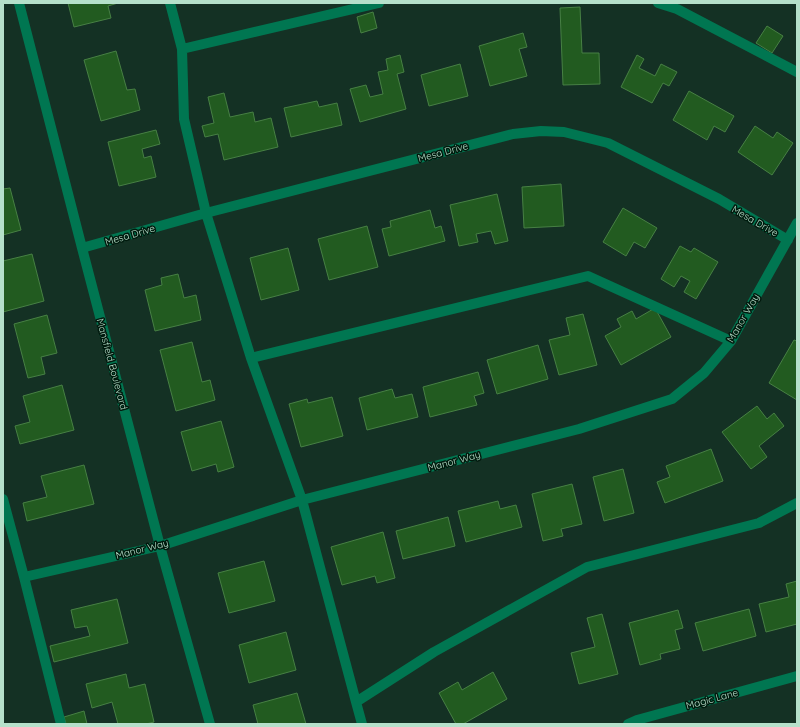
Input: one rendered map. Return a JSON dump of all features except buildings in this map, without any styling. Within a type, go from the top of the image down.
[{"type":"street","name":"Mansfield Boulevard","points":[[19,3],[160,546],[210,724]]},
{"type":"street","points":[[170,3],[182,49],[184,119],[206,213],[251,358],[302,500],[362,724]]},
{"type":"street","points":[[182,49],[379,3]]},
{"type":"street","points":[[658,3],[677,9],[797,72]]},
{"type":"street","name":"Mesa Drive","points":[[82,248],[206,213],[513,134],[541,131],[564,132],[608,142],[719,199],[788,240]]},
{"type":"street","name":"Manor Way","points":[[24,577],[160,546],[302,500],[580,429],[672,399],[704,373],[731,341],[797,223]]},
{"type":"street","points":[[251,358],[588,276],[731,341]]},
{"type":"street","points":[[3,499],[61,724]]},
{"type":"street","points":[[356,702],[434,652],[587,567],[759,523],[797,503]]},
{"type":"street","name":"Magic Lane","points":[[628,724],[797,676]]}]
